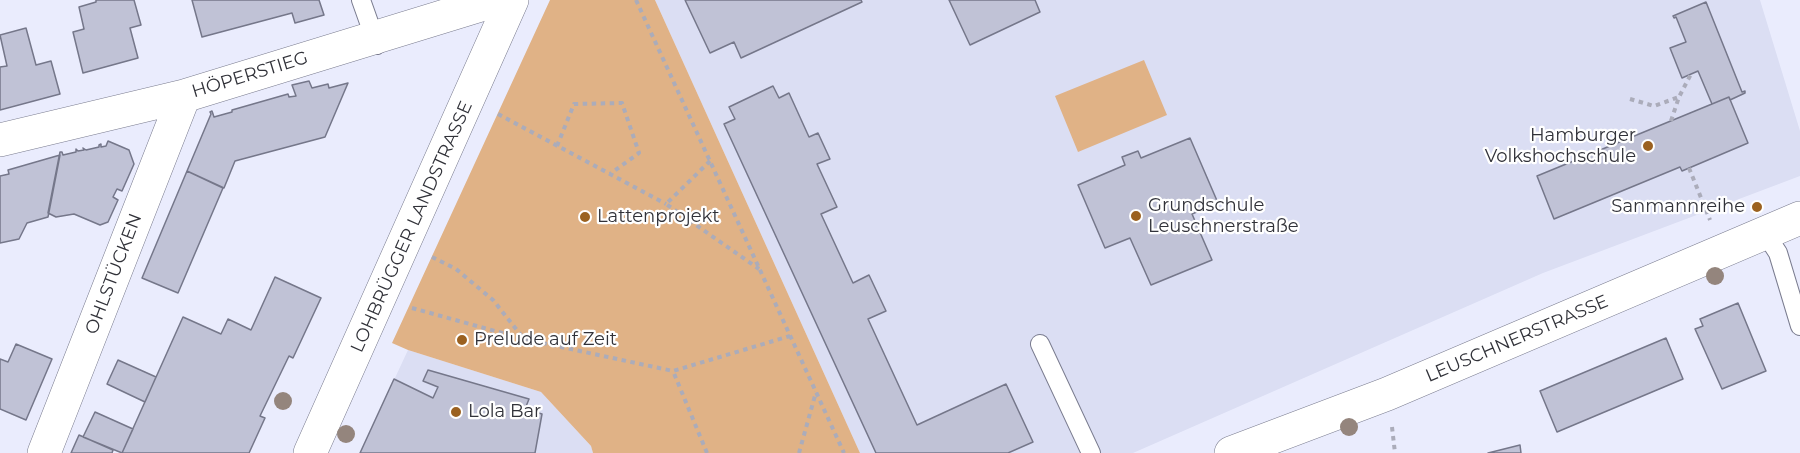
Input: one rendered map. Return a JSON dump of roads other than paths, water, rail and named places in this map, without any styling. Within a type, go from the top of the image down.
[{"type":"street","name":"HÖPERSTIEG","points":[[0,140],[183,96],[376,42],[497,0]]},
{"type":"street","name":"LOHBRÜGGER LANDSTRASSE","points":[[310,453],[512,0]]},
{"type":"street","name":"OHLSTÜCKEN","points":[[44,453],[183,96]]},
{"type":"street","name":"LEUSCHNERSTRASSE","points":[[1231,453],[1387,394],[1800,218]]},
{"type":"lane","points":[[361,0],[376,42]]},
{"type":"lane","points":[[1765,233],[1778,253],[1800,326]]},
{"type":"lane","points":[[1040,344],[1091,453]]},
{"type":"place","name":"Hamburger Volkshochschule","points":[[1648,146]]},
{"type":"place","name":"Sanmannreihe","points":[[1757,207]]},
{"type":"place","name":"Grundschule Leuschnerstraße","points":[[1136,216]]},
{"type":"place","name":"Lattenprojekt","points":[[585,217]]},
{"type":"place","name":"Prelude auf Zeit","points":[[462,340]]},
{"type":"place","name":"Lola Bar","points":[[456,412]]}]
